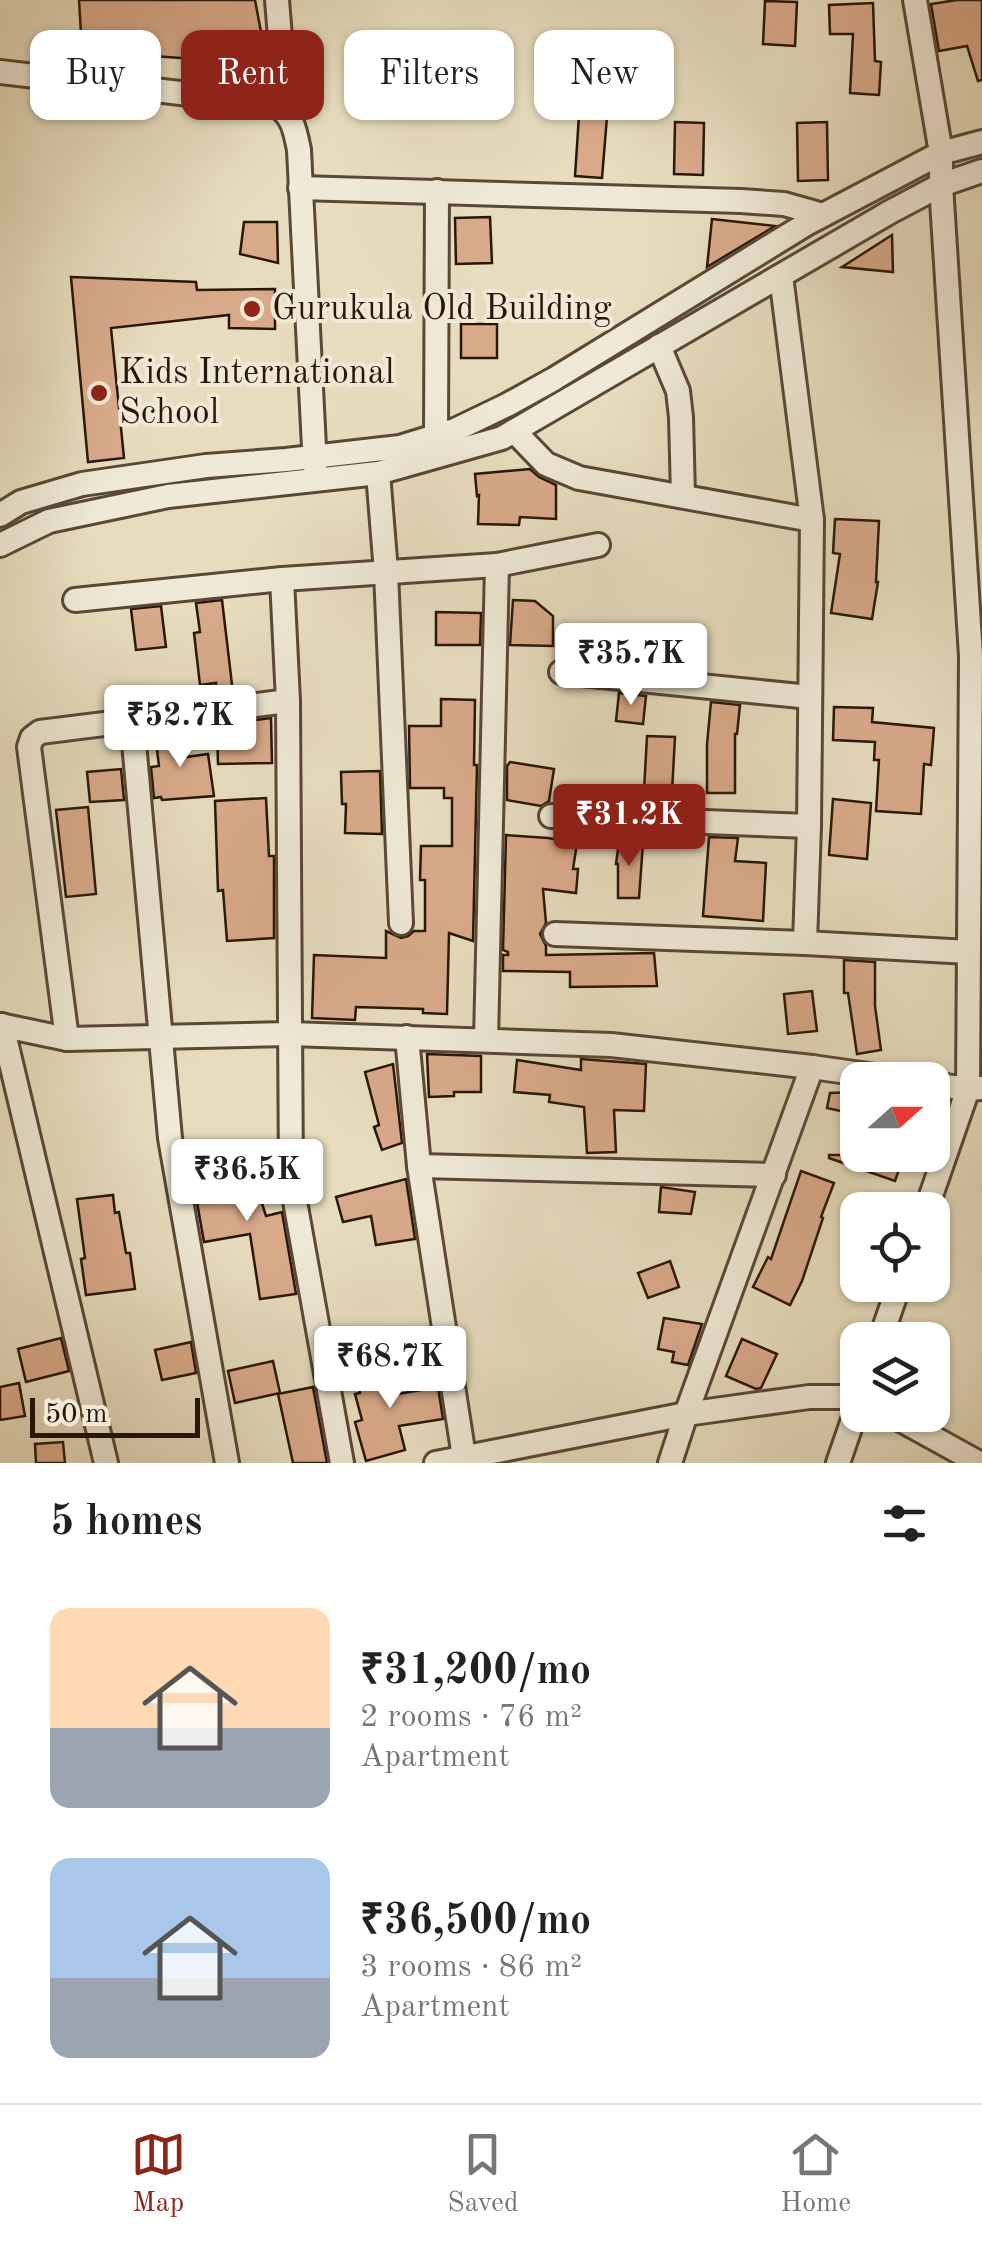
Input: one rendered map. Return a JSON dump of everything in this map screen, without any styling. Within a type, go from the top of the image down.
[{"type":"street","points":[[278,0],[280,30]]},
{"type":"street","points":[[918,1],[941,153],[940,185],[972,520],[976,658],[976,872],[969,952],[975,983],[975,1089],[933,1192]]},
{"type":"street","points":[[0,72],[181,93]]},
{"type":"street","points":[[292,120],[300,150],[316,481]]},
{"type":"street","points":[[0,515],[21,502],[82,484],[206,466],[400,447],[456,430],[538,388],[823,216],[941,153],[982,142]]},
{"type":"street","points":[[0,545],[48,521],[168,496],[378,473],[502,438],[940,185],[982,171]]},
{"type":"street","points":[[300,188],[741,201],[784,204],[823,216]]},
{"type":"street","points":[[436,191],[436,436]]},
{"type":"street","points":[[782,276],[812,520],[805,943]]},
{"type":"street","points":[[660,346],[678,392],[683,496]]},
{"type":"street","points":[[514,431],[546,464],[579,478],[812,520]]},
{"type":"street","points":[[378,473],[401,923]]},
{"type":"street","points":[[75,600],[282,578],[496,565],[598,545]]},
{"type":"street","points":[[486,1040],[496,565]]},
{"type":"street","points":[[282,578],[288,701],[290,1179],[342,1463]]},
{"type":"street","points":[[561,672],[810,697]]},
{"type":"street","points":[[67,1040],[29,747],[32,738],[40,732],[288,701]]},
{"type":"street","points":[[132,721],[172,1154],[227,1463]]},
{"type":"street","points":[[551,816],[809,826]]},
{"type":"street","points":[[555,934],[969,952]]},
{"type":"street","points":[[106,1463],[1,1025],[67,1040],[290,1034],[611,1045],[840,1071]]},
{"type":"street","points":[[407,1038],[420,1166],[464,1457]]},
{"type":"street","points":[[670,1463],[812,1067]]},
{"type":"street","points":[[950,1086],[975,1089]]},
{"type":"street","points":[[420,1166],[774,1175]]},
{"type":"street","points":[[436,1463],[686,1414],[809,1397],[840,1397]]},
{"type":"street","points":[[838,1463],[849,1432]]},
{"type":"street","points":[[923,1432],[979,1463]]},
{"type":"building","points":[[79,0],[255,0],[261,30],[181,30],[181,58],[161,57],[161,30],[81,30]]},
{"type":"building","points":[[982,0],[982,80],[978,81],[967,46],[939,51],[931,4]]},
{"type":"building","points":[[765,1],[797,2],[795,46],[763,44]]},
{"type":"building","points":[[873,3],[875,61],[881,62],[879,95],[850,93],[853,34],[830,34],[829,5]]},
{"type":"building","points":[[579,120],[607,120],[602,178],[575,176]]},
{"type":"building","points":[[675,122],[704,123],[703,175],[674,174]]},
{"type":"building","points":[[827,122],[828,180],[798,181],[797,123]]},
{"type":"building","points":[[490,217],[492,263],[456,264],[455,218]]},
{"type":"building","points":[[712,219],[775,226],[707,267]]},
{"type":"building","points":[[244,222],[277,222],[278,263],[240,254]]},
{"type":"building","points":[[892,235],[893,272],[842,267]]},
{"type":"building","name":"Kids International School","points":[[71,277],[196,282],[197,290],[275,289],[275,329],[229,328],[229,315],[111,328],[124,458],[88,462]]},
{"type":"building","points":[[461,324],[497,324],[497,358],[461,358]]},
{"type":"building","points":[[530,469],[556,485],[556,519],[520,517],[519,525],[478,524],[475,474]]},
{"type":"building","points":[[835,519],[879,521],[878,582],[872,619],[831,613],[840,554],[833,553]]},
{"type":"building","points":[[222,600],[233,693],[216,695],[216,683],[200,685],[194,633],[200,632],[196,603]]},
{"type":"building","points":[[513,600],[535,601],[553,616],[553,646],[510,645]]},
{"type":"building","points":[[161,606],[166,647],[136,650],[131,609]]},
{"type":"building","points":[[436,612],[481,613],[480,645],[436,645]]},
{"type":"building","points":[[619,693],[646,696],[643,724],[616,721]]},
{"type":"building","points":[[441,699],[475,700],[477,765],[473,941],[449,933],[447,1014],[423,1013],[423,1009],[356,1007],[355,1020],[312,1018],[314,955],[386,958],[386,931],[401,938],[414,931],[425,931],[421,846],[452,846],[452,798],[444,798],[444,788],[410,788],[409,726],[441,726]]},
{"type":"building","points":[[711,702],[740,705],[735,734],[735,793],[707,793]]},
{"type":"building","points":[[834,707],[873,708],[872,722],[934,728],[931,765],[924,764],[921,814],[876,811],[879,760],[874,760],[875,742],[833,740]]},
{"type":"building","points":[[271,718],[272,763],[218,764],[217,725]]},
{"type":"building","points":[[182,729],[186,757],[208,754],[214,796],[154,798],[151,767],[159,766],[155,733]]},
{"type":"building","points":[[647,736],[675,737],[672,792],[644,791]]},
{"type":"building","points":[[510,762],[554,769],[549,801],[541,806],[507,800]]},
{"type":"building","points":[[121,769],[124,800],[90,802],[87,772]]},
{"type":"building","points":[[380,771],[382,834],[345,833],[341,772]]},
{"type":"building","points":[[266,798],[269,856],[274,856],[274,938],[227,941],[223,890],[218,891],[215,801]]},
{"type":"building","points":[[833,799],[871,803],[867,859],[829,855]]},
{"type":"building","points":[[88,807],[96,894],[66,897],[56,810]]},
{"type":"building","points":[[506,835],[577,843],[573,869],[578,869],[576,893],[543,889],[546,923],[540,934],[546,955],[654,953],[657,986],[570,987],[570,972],[503,971],[503,955],[508,955],[503,950]]},
{"type":"building","points":[[709,837],[738,838],[735,861],[766,863],[763,921],[703,916]]},
{"type":"building","points":[[619,842],[643,843],[639,898],[618,898]]},
{"type":"building","points":[[844,960],[875,962],[881,1050],[857,1054],[848,993],[844,993]]},
{"type":"building","points":[[812,991],[817,1031],[788,1034],[784,994]]},
{"type":"building","points":[[427,1054],[481,1056],[481,1092],[429,1097]]},
{"type":"building","points":[[581,1059],[646,1064],[644,1111],[614,1110],[616,1152],[587,1153],[584,1107],[549,1102],[550,1095],[514,1092],[517,1060],[581,1070]]},
{"type":"building","points":[[393,1064],[402,1143],[382,1150],[365,1072]]},
{"type":"building","points":[[830,1093],[840,1093],[840,1111],[827,1108]]},
{"type":"building","points":[[234,1166],[236,1178],[276,1172],[277,1185],[258,1191],[266,1216],[282,1212],[296,1294],[260,1299],[250,1234],[204,1242],[192,1174]]},
{"type":"building","points":[[801,1171],[834,1183],[802,1281],[790,1305],[753,1287],[768,1257],[771,1259]]},
{"type":"building","points":[[869,1172],[898,1172],[895,1181]]},
{"type":"building","points":[[406,1179],[415,1239],[376,1245],[371,1216],[343,1222],[336,1197]]},
{"type":"building","points":[[661,1187],[695,1192],[691,1214],[659,1212]]},
{"type":"building","points":[[113,1195],[126,1253],[130,1253],[135,1289],[86,1295],[77,1199]]},
{"type":"building","points":[[670,1261],[679,1287],[648,1298],[638,1273]]},
{"type":"building","points":[[664,1318],[702,1324],[688,1365],[672,1362],[674,1352],[658,1349]]},
{"type":"building","points":[[61,1338],[69,1371],[26,1382],[18,1349]]},
{"type":"building","points":[[742,1339],[777,1354],[761,1388],[726,1376]]},
{"type":"building","points":[[191,1342],[196,1373],[162,1380],[155,1350]]},
{"type":"building","points":[[273,1361],[280,1393],[235,1403],[228,1371]]},
{"type":"building","points":[[385,1362],[392,1395],[438,1387],[443,1419],[399,1426],[405,1450],[366,1461],[355,1422],[362,1420],[355,1394],[360,1393],[355,1368]]},
{"type":"building","points":[[19,1383],[25,1416],[0,1420],[0,1387]]},
{"type":"building","points":[[313,1387],[327,1463],[293,1463],[278,1394]]},
{"type":"building","points":[[63,1442],[65,1463],[36,1463],[35,1444]]},
{"type":"place","name":"Gurukula Old Building","points":[[252,309]]},
{"type":"place","name":"Kids International School","points":[[99,393]]}]
